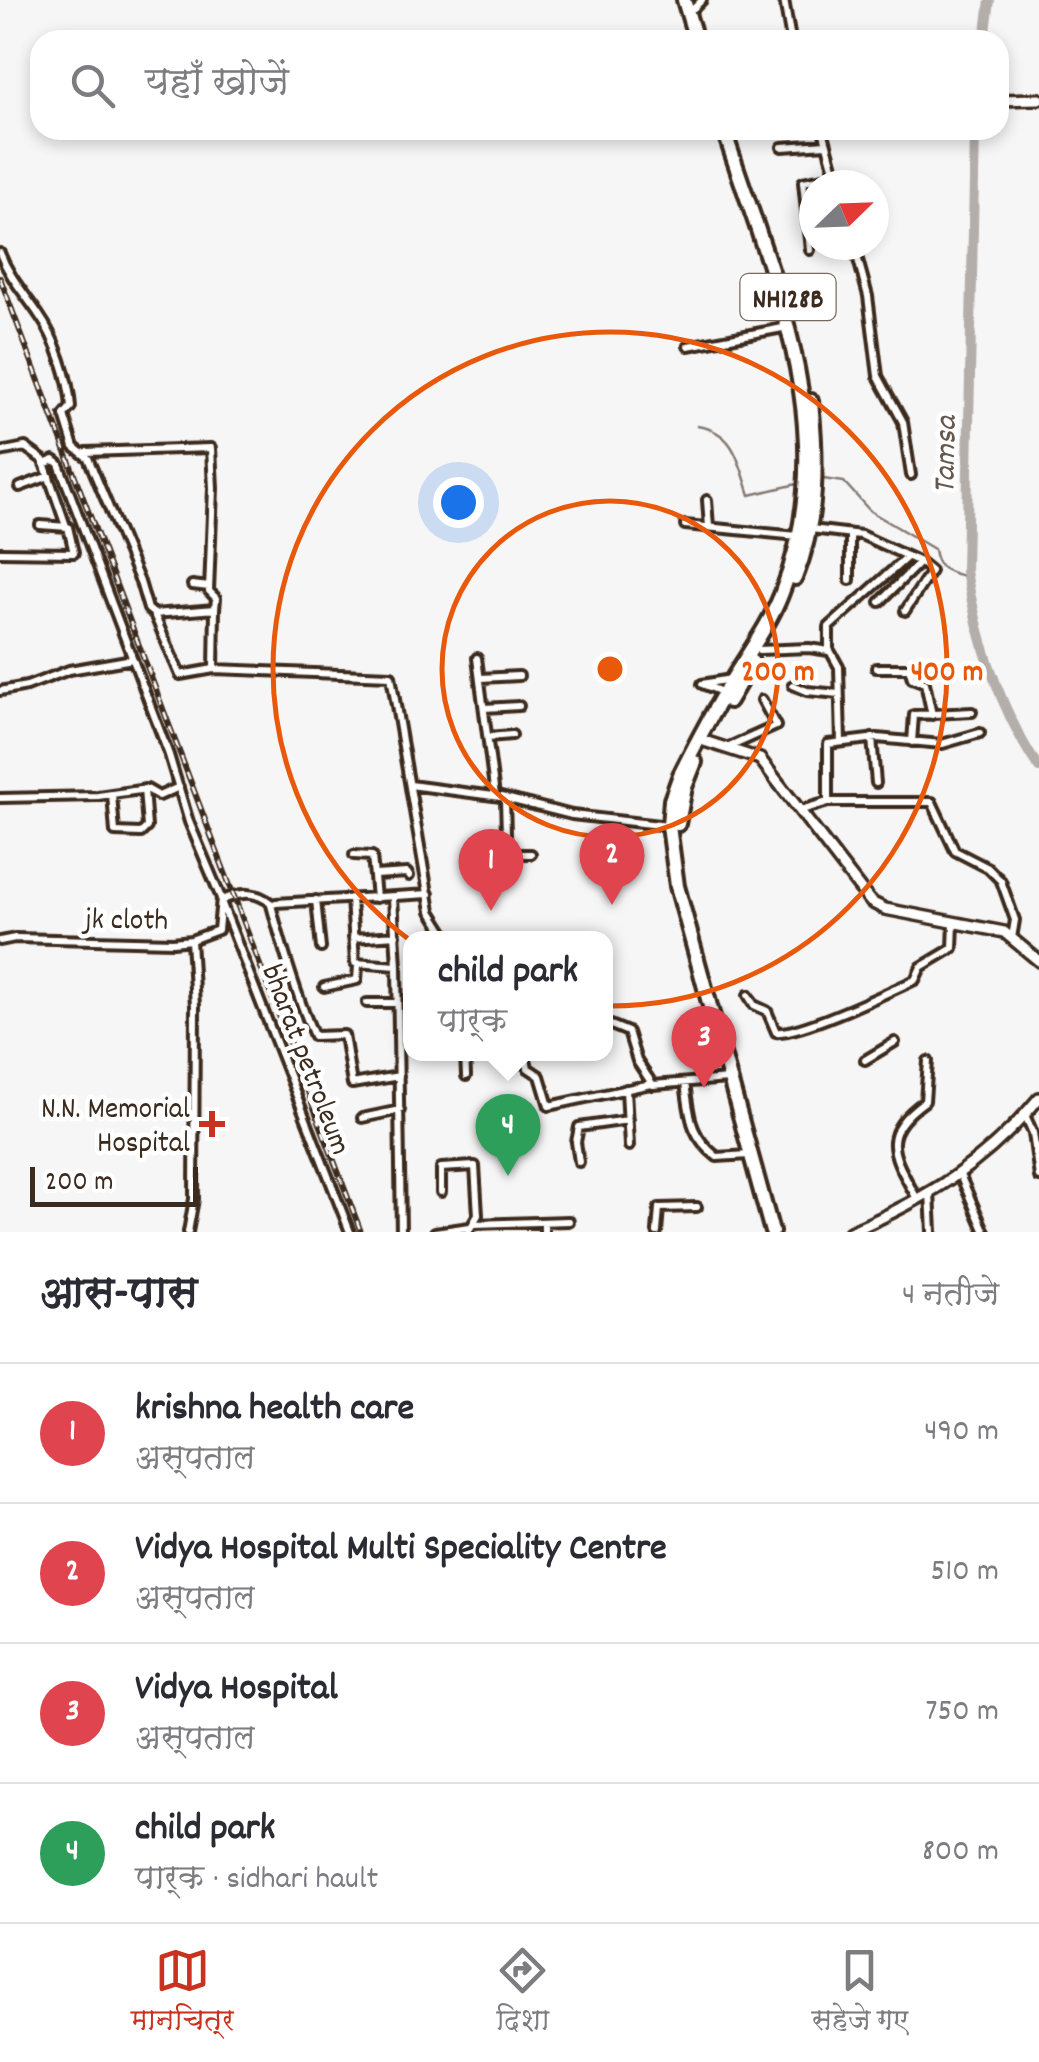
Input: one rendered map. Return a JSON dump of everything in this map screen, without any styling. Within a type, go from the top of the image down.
[{"type":"highway","points":[[693,2],[695,30]]},
{"type":"highway","points":[[693,2],[701,30]]},
{"type":"highway","name":"NH128B","points":[[727,140],[790,326],[803,402],[805,533],[779,600],[724,693],[671,800],[669,826],[684,921],[775,1232]]},
{"type":"highway","name":"NH128B","points":[[735,140],[804,348],[813,434],[814,504],[789,591],[759,650],[702,740],[682,798],[678,827],[688,903],[775,1232]]},
{"type":"street","points":[[784,0],[790,30]]},
{"type":"street","points":[[1009,100],[1036,99]]},
{"type":"street","points":[[825,140],[834,170]]},
{"type":"street","points":[[782,147],[826,144]]},
{"type":"street","points":[[0,253],[49,333],[71,403],[64,415],[74,447],[84,452],[211,448],[209,587],[210,595],[216,598],[214,669]]},
{"type":"street","points":[[858,260],[869,304],[878,376],[903,422],[911,475]]},
{"type":"street","points":[[688,346],[790,326]]},
{"type":"street","points":[[0,452],[25,447],[40,457],[75,550],[71,555],[0,552]]},
{"type":"street","points":[[84,452],[177,673],[183,676],[214,669],[388,675],[394,686],[431,911],[444,931]]},
{"type":"street","points":[[44,464],[54,460],[59,464],[128,660],[221,902],[247,893],[272,904],[429,894]]},
{"type":"street","points":[[20,487],[49,476]]},
{"type":"street","points":[[707,500],[709,526]]},
{"type":"street","points":[[685,524],[868,538],[920,562],[930,571],[905,611]]},
{"type":"street","points":[[40,525],[66,526]]},
{"type":"street","points":[[850,534],[850,580]]},
{"type":"street","points":[[841,742],[838,662],[830,651],[830,625],[907,556]]},
{"type":"street","points":[[880,602],[920,562]]},
{"type":"street","points":[[192,586],[209,587]]},
{"type":"street","points":[[154,614],[215,609]]},
{"type":"street","points":[[759,650],[830,651]]},
{"type":"street","points":[[477,658],[496,796]]},
{"type":"street","points":[[0,691],[78,668],[128,660]]},
{"type":"street","points":[[876,668],[909,668],[912,678],[925,683],[932,715]]},
{"type":"street","points":[[480,678],[519,676]]},
{"type":"street","points":[[724,693],[702,684],[732,679]]},
{"type":"street","points":[[794,686],[839,694]]},
{"type":"street","points":[[727,748],[776,726],[762,700]]},
{"type":"street","points":[[484,708],[518,706]]},
{"type":"street","points":[[912,742],[913,716],[972,712]]},
{"type":"street","points":[[828,802],[826,746],[872,738],[942,744],[980,733]]},
{"type":"street","points":[[488,737],[512,735]]},
{"type":"street","points":[[872,738],[876,783]]},
{"type":"street","points":[[702,740],[760,758],[872,902],[1004,932],[1039,961]]},
{"type":"street","points":[[410,784],[496,796],[572,815],[669,826]]},
{"type":"street","points":[[0,798],[144,789],[159,796],[179,787]]},
{"type":"street","points":[[112,794],[116,832],[141,833],[146,827],[144,789]]},
{"type":"street","points":[[505,798],[507,870]]},
{"type":"street","points":[[801,810],[828,802],[935,804],[943,831],[955,851],[992,870],[1001,881],[1016,924],[1012,938]]},
{"type":"street","points":[[354,855],[372,854],[376,898]]},
{"type":"street","points":[[506,854],[531,854]]},
{"type":"street","points":[[374,876],[409,876]]},
{"type":"street","points":[[324,986],[358,980],[350,898]]},
{"type":"street","points":[[393,898],[401,1232]]},
{"type":"street","points":[[316,900],[322,948]]},
{"type":"street","name":"jk cloth","points":[[3,941],[191,940],[220,928],[221,902]]},
{"type":"street","name":"bharat petroleum","points":[[221,902],[350,1232]]},
{"type":"street","points":[[272,904],[294,987],[314,1036],[344,1035],[352,1084],[399,1076]]},
{"type":"street","points":[[748,995],[754,1005],[767,1011],[776,1032],[860,1006],[915,980],[920,968],[952,948],[954,922]]},
{"type":"street","points":[[1,930],[3,941]]},
{"type":"street","points":[[353,938],[396,935]]},
{"type":"street","points":[[188,1232],[194,1183],[195,1006],[191,940]]},
{"type":"street","points":[[358,966],[397,966]]},
{"type":"street","points":[[367,1003],[398,1003]]},
{"type":"street","points":[[613,1027],[628,1032],[651,1084]]},
{"type":"street","points":[[865,1060],[894,1042]]},
{"type":"street","points":[[465,1061],[466,1076]]},
{"type":"street","points":[[526,1061],[528,1068],[540,1076],[548,1106],[651,1084],[728,1079]]},
{"type":"street","points":[[917,1199],[896,1158],[895,1132],[904,1116],[925,1101],[928,1061]]},
{"type":"street","points":[[685,1083],[698,1140],[717,1157],[750,1155]]},
{"type":"street","points":[[626,1090],[629,1146]]},
{"type":"street","points":[[850,1232],[960,1175],[990,1151],[1039,1098]]},
{"type":"street","points":[[362,1118],[400,1110]]},
{"type":"street","points":[[1026,1115],[1039,1173]]},
{"type":"street","points":[[579,1162],[578,1129],[628,1120]]},
{"type":"street","points":[[441,1192],[441,1168],[475,1166],[478,1212],[470,1228]]},
{"type":"street","points":[[960,1175],[985,1232]]},
{"type":"street","points":[[930,1192],[932,1232]]},
{"type":"street","points":[[657,1232],[659,1208],[696,1207]]},
{"type":"street","points":[[435,1232],[569,1221]]},
{"type":"street","points":[[544,1222],[544,1232]]},
{"type":"waterway","name":"Tamsa","points":[[986,30],[990,0]]},
{"type":"waterway","name":"Tamsa","points":[[975,140],[966,571],[977,623],[1001,698],[1039,768]]},
{"type":"waterway","points":[[697,426],[720,434],[728,442],[750,495],[797,484]]},
{"type":"waterway","points":[[823,479],[844,482],[870,511],[934,549],[944,569],[967,577]]},
{"type":"railway","points":[[0,278],[361,1232]]},
{"type":"place","name":"Vidya Hospital Multi Speciality Centre","points":[[612,905]]},
{"type":"place","name":"krishna health care","points":[[491,911]]},
{"type":"place","name":"Vidya Hospital","points":[[704,1088]]},
{"type":"place","name":"N.N. Memorial Hospital","points":[[212,1124]]},
{"type":"place","name":"child park","points":[[508,1176]]}]
